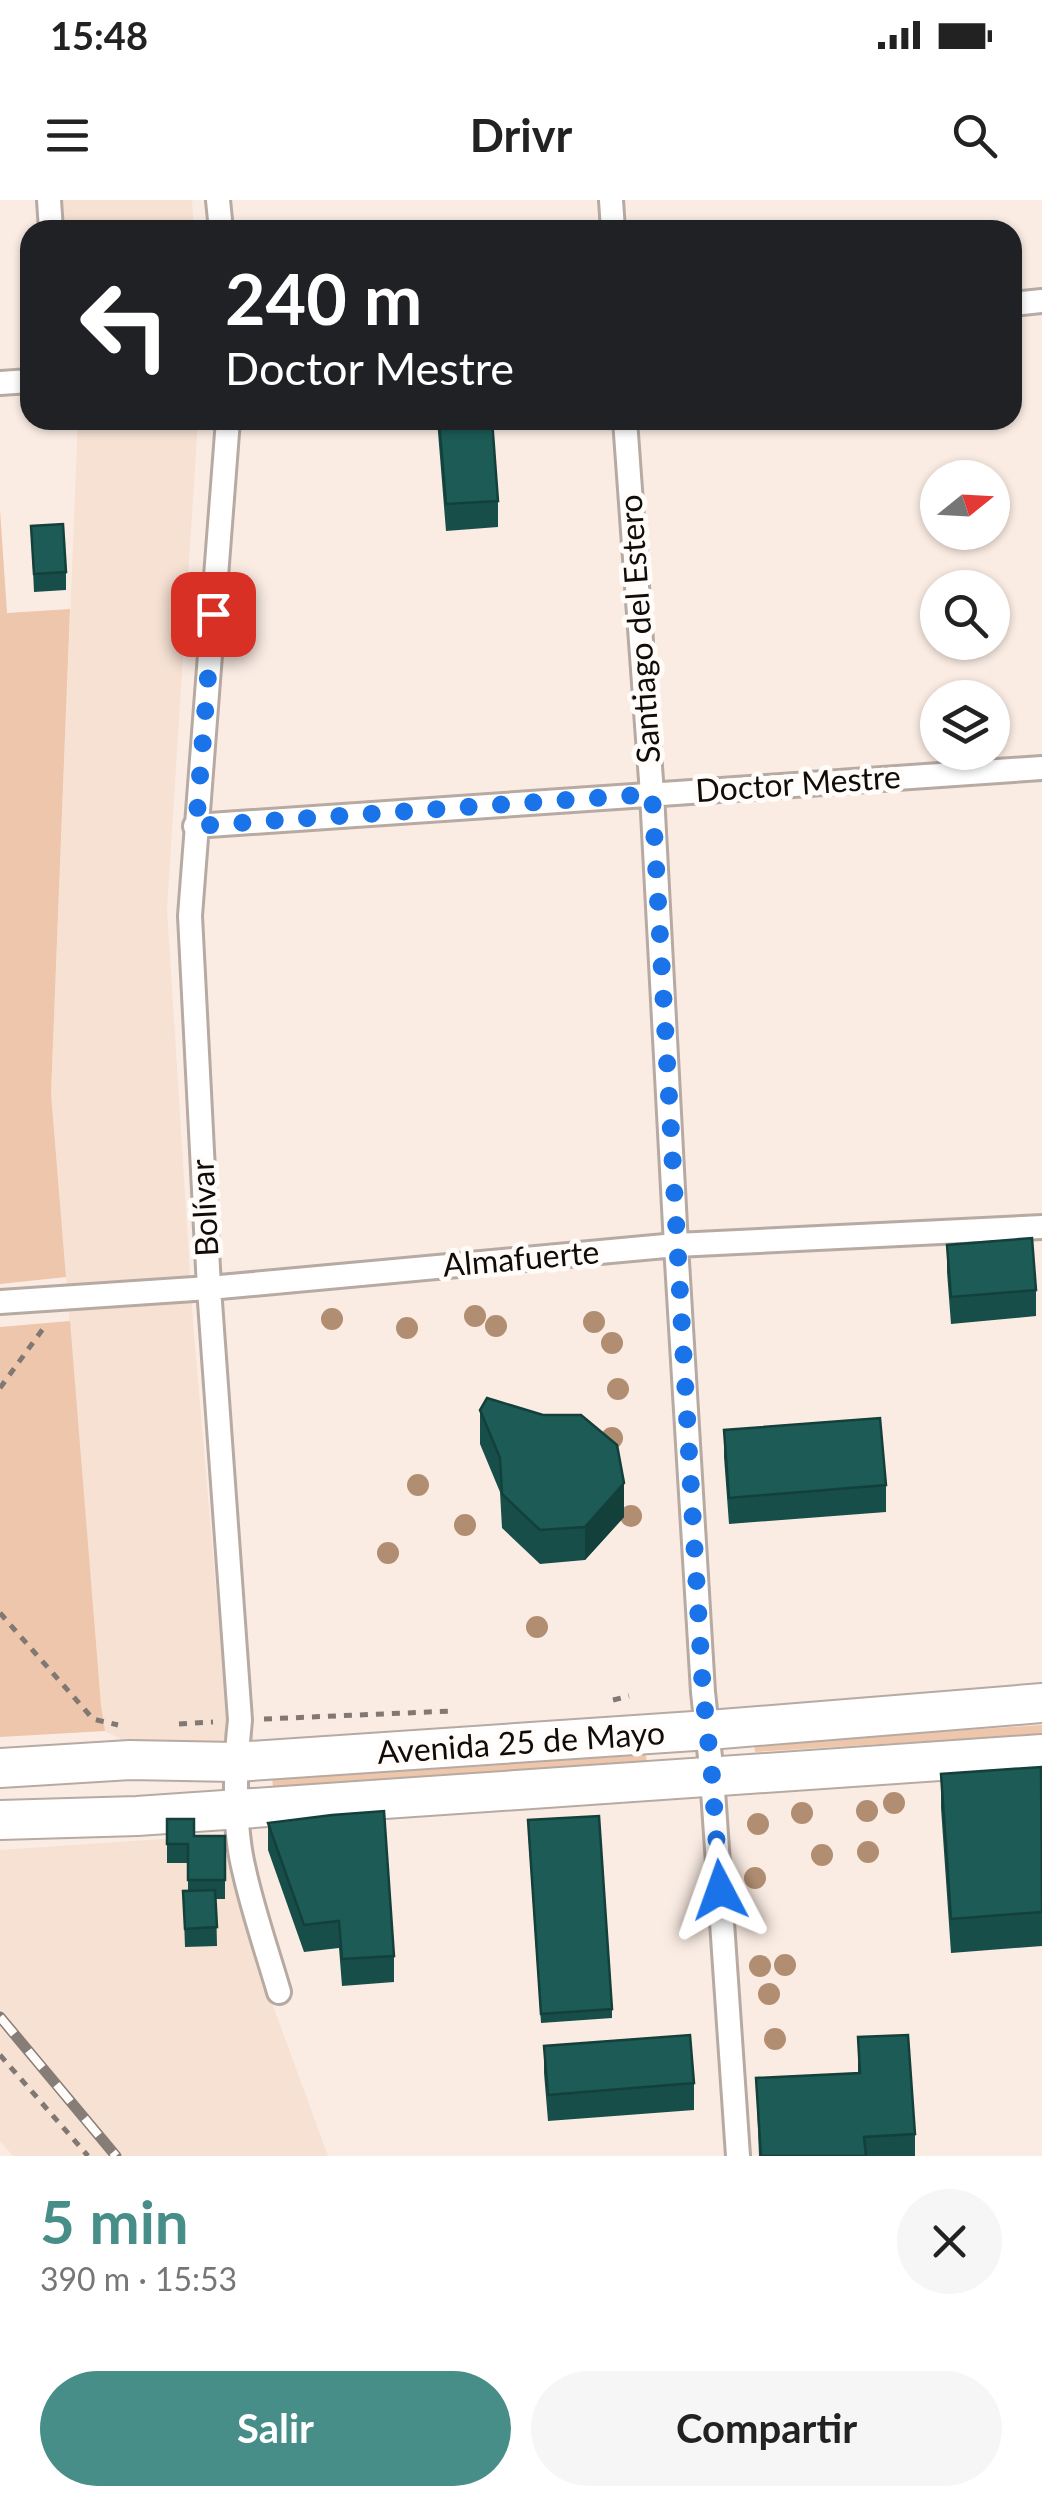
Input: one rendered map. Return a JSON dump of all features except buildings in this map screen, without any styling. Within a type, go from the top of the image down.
[{"type":"main road","name":"Avenida 25 de Mayo","points":[[0,1768],[130,1760],[236,1762],[1042,1704]]},
{"type":"main road","name":"Avenida 25 de Mayo","points":[[0,1820],[137,1816],[1042,1754]]},
{"type":"street","name":"Bolívar","points":[[227,430],[190,916],[209,1288],[240,1720],[236,1762],[238,1808],[243,1866],[279,1992]]},
{"type":"street","name":"Santiago del Estero","points":[[626,430],[652,794],[703,1692],[738,2156]]},
{"type":"street","name":"Doctor Mestre","points":[[196,826],[1042,768]]},
{"type":"street","name":"Almafuerte","points":[[0,1302],[209,1288],[676,1246],[1042,1227]]},
{"type":"path","points":[[0,1388],[67,1297]]},
{"type":"path","points":[[0,1613],[93,1719],[126,1728]]},
{"type":"path","points":[[612,1700],[629,1696]]},
{"type":"path","points":[[164,1725],[460,1710]]},
{"type":"path","points":[[0,2055],[88,2156]]},
{"type":"shaded area","points":[[63,200],[192,200],[193,220],[64,220]]},
{"type":"shaded area","points":[[78,430],[197,430],[167,909],[193,1322],[228,1731],[217,1752],[128,1743],[105,1731],[51,1094]]},
{"type":"shaded area","points":[[0,510],[7,613],[70,609],[51,1094],[66,1277],[0,1284]]},
{"type":"shaded area","points":[[70,1321],[105,1731],[0,1737],[0,1327]]},
{"type":"shaded area","points":[[1042,1725],[1042,1734],[755,1752],[754,1744]]},
{"type":"shaded area","points":[[646,1755],[647,1764],[273,1787],[272,1778]]},
{"type":"shaded area","points":[[221,1835],[257,1962],[328,2156],[13,2156],[0,2141],[0,1850]]},
{"type":"railway","points":[[0,2017],[116,2156]]},
{"type":"route","points":[[213,614],[196,826],[652,794],[703,1692],[720,1890]]}]
